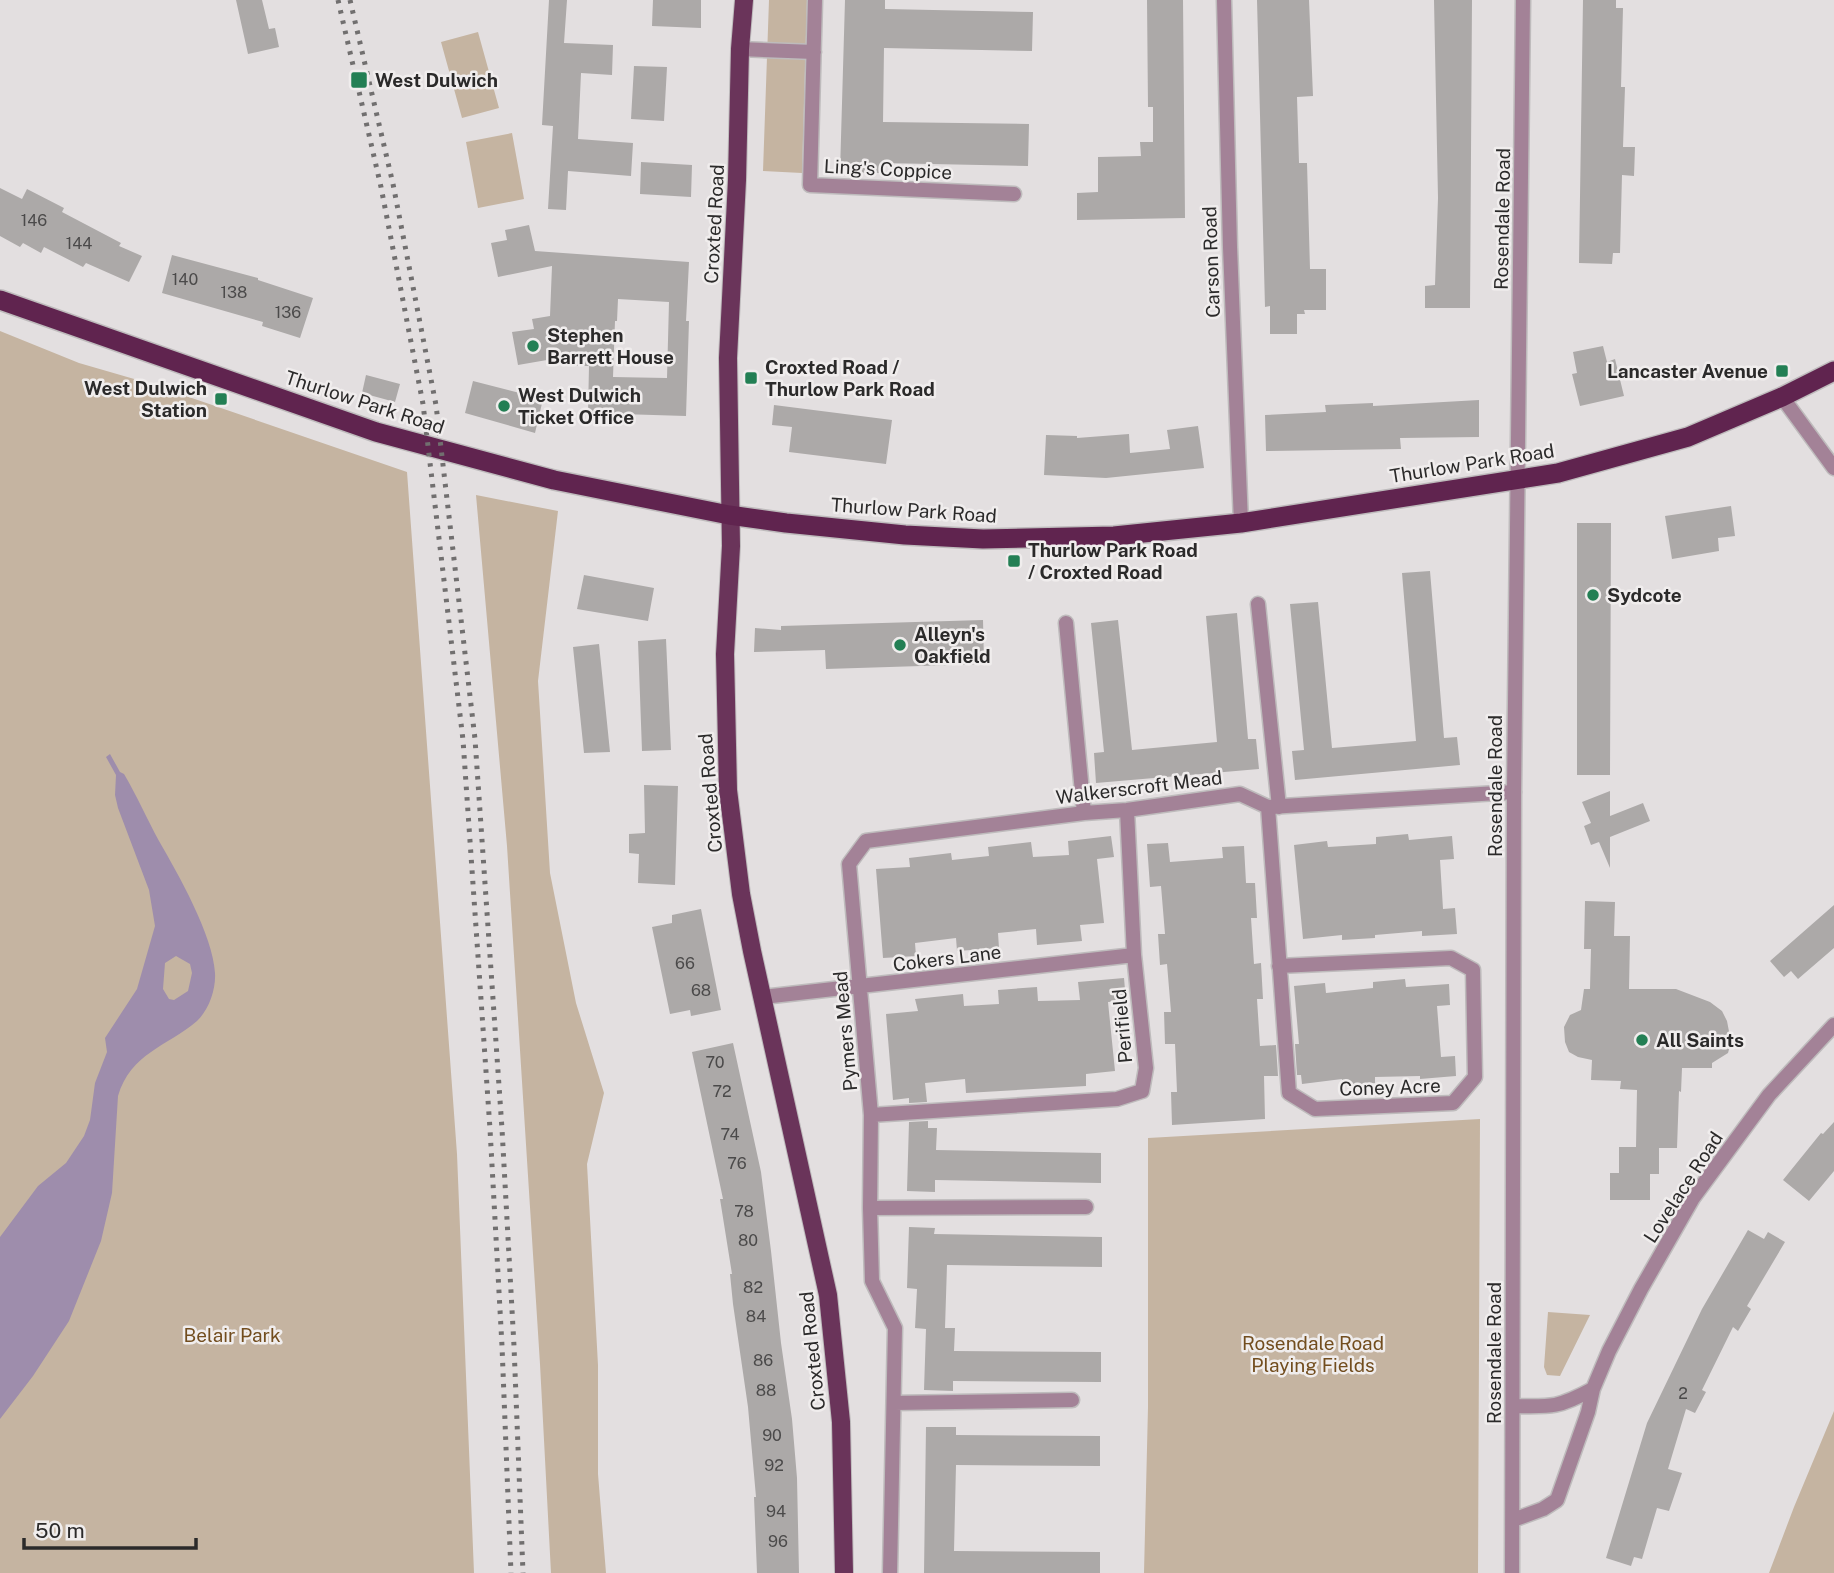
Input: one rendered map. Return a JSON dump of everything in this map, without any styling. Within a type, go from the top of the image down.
[{"type":"highway","name":"Thurlow Park Road","points":[[0,300],[407,442],[554,480],[729,515],[905,535],[983,539],[1114,536],[1241,523],[1571,470],[1688,437],[1782,397],[1834,371]]},
{"type":"main road","name":"Croxted Road","points":[[744,0],[728,358],[730,582],[725,654],[728,790],[741,894],[828,1294],[841,1422],[844,1573]]},
{"type":"street","name":"Ling's Coppice","points":[[816,0],[810,185],[1014,194]]},
{"type":"street","name":"Carson Road","points":[[1224,0],[1241,523]]},
{"type":"street","name":"Rosendale Road","points":[[1512,1573],[1514,792],[1523,0]]},
{"type":"street","points":[[740,49],[814,52]]},
{"type":"street","points":[[1782,397],[1834,468]]},
{"type":"street","name":"Coney Acre","points":[[1258,604],[1273,807],[1279,966],[1289,1093],[1315,1109],[1454,1103],[1475,1077],[1472,970],[1451,958],[1279,966]]},
{"type":"street","points":[[1066,623],[1084,813]]},
{"type":"street","name":"Walkerscroft Mead","points":[[856,853],[866,841],[1241,794],[1273,807],[1514,792]]},
{"type":"street","name":"Perifield","points":[[871,1115],[1117,1099],[1142,1091],[1146,1068],[1134,955],[1127,810]]},
{"type":"street","name":"Pymers Mead","points":[[856,853],[849,864],[871,1115],[872,1281],[895,1328],[890,1573]]},
{"type":"street","name":"Cokers Lane","points":[[763,997],[1134,955]]},
{"type":"street","name":"Lovelace Road","points":[[1513,1520],[1543,1509],[1557,1500],[1588,1412],[1593,1389],[1609,1351],[1693,1198],[1769,1095],[1834,1025]]},
{"type":"street","points":[[870,1208],[1086,1207]]},
{"type":"street","points":[[1513,1406],[1546,1407],[1565,1404],[1593,1389]]},
{"type":"street","points":[[894,1403],[1072,1400]]},
{"type":"green space","points":[[769,0],[807,0],[802,173],[763,171]]},
{"type":"green space","points":[[478,32],[499,108],[462,118],[441,42]]},
{"type":"green space","points":[[512,133],[524,199],[478,208],[466,142]]},
{"type":"green space","name":"Belair Park","points":[[0,331],[79,363],[148,383],[407,472],[457,1154],[474,1573],[0,1573]]},
{"type":"green space","points":[[476,495],[558,511],[538,681],[550,873],[576,1003],[604,1093],[587,1164],[598,1365],[598,1474],[606,1573],[551,1573],[507,846]]},
{"type":"green space","name":"Rosendale Road Playing Fields","points":[[1480,1119],[1478,1573],[1144,1573],[1148,1407],[1148,1138]]},
{"type":"green space","points":[[1548,1312],[1590,1315],[1560,1376],[1547,1375],[1544,1367]]},
{"type":"green space","points":[[1834,1411],[1834,1573],[1769,1573],[1794,1507]]},
{"type":"shaded area","points":[[110,754],[120,772],[124,774],[185,887],[213,958],[214,986],[211,999],[197,1021],[141,1060],[124,1081],[118,1096],[112,1193],[101,1241],[69,1321],[33,1376],[0,1419],[0,1237],[38,1186],[66,1163],[84,1136],[90,1120],[95,1083],[107,1052],[105,1038],[137,989],[155,926],[149,890],[118,808],[115,795],[116,775],[106,757]],"holes":[[[176,956],[190,964],[192,973],[188,991],[174,1000],[169,999],[163,989],[165,963]]]},
{"type":"building","points":[[236,0],[262,0],[269,29],[275,28],[279,47],[248,54]]},
{"type":"building","points":[[549,0],[567,0],[564,43],[613,45],[612,75],[581,73],[578,139],[633,143],[631,176],[568,171],[566,210],[548,209],[553,126],[542,125]]},
{"type":"building","points":[[653,0],[701,0],[701,28],[652,26]]},
{"type":"building","points":[[845,0],[885,0],[885,9],[1033,12],[1032,51],[884,48],[883,122],[1029,124],[1028,166],[881,163],[881,173],[840,172]]},
{"type":"building","points":[[1147,0],[1183,0],[1185,218],[1077,220],[1077,193],[1098,192],[1098,157],[1141,156],[1140,142],[1153,142],[1153,107],[1148,107]]},
{"type":"building","points":[[1257,0],[1309,0],[1313,96],[1297,97],[1299,163],[1307,163],[1310,269],[1326,269],[1326,310],[1304,310],[1305,314],[1297,314],[1297,334],[1270,334],[1270,306],[1265,307]]},
{"type":"building","points":[[1434,0],[1472,0],[1470,308],[1425,308],[1425,286],[1435,285],[1438,198]]},
{"type":"building","points":[[1583,0],[1616,0],[1616,8],[1623,8],[1623,147],[1635,147],[1634,176],[1622,175],[1620,253],[1613,253],[1612,264],[1579,263]]},
{"type":"building","points":[[634,66],[667,67],[664,121],[631,119]]},
{"type":"building","points":[[641,162],[692,165],[691,197],[640,194]]},
{"type":"building","points":[[0,188],[22,199],[27,189],[64,208],[62,212],[121,243],[119,246],[142,256],[129,282],[86,263],[83,267],[44,247],[41,253],[23,243],[20,247],[0,236]]},
{"type":"building","points":[[529,225],[535,251],[689,262],[686,416],[588,413],[589,366],[570,366],[570,356],[518,365],[512,332],[534,329],[532,319],[550,316],[552,266],[498,277],[491,243],[507,240],[505,230]],"holes":[[[618,299],[669,302],[667,378],[613,377]]]},
{"type":"building","points":[[172,255],[258,278],[313,298],[300,338],[262,326],[263,322],[162,293]]},
{"type":"building","points":[[1603,346],[1607,362],[1615,359],[1624,396],[1580,406],[1572,374],[1577,373],[1573,352]]},
{"type":"building","points":[[366,375],[400,384],[395,402],[362,393]]},
{"type":"building","name":"West Dulwich Ticket Office","points":[[473,381],[543,399],[535,433],[465,413]]},
{"type":"building","points":[[1479,400],[1479,437],[1400,438],[1401,449],[1266,451],[1265,415],[1326,412],[1325,405],[1373,403],[1373,406]]},
{"type":"building","points":[[774,405],[892,420],[886,464],[789,452],[792,427],[772,425]]},
{"type":"building","points":[[1198,426],[1204,468],[1106,478],[1044,475],[1046,435],[1077,438],[1129,434],[1130,453],[1170,449],[1167,430]]},
{"type":"building","points":[[1731,506],[1735,536],[1718,538],[1719,551],[1672,559],[1665,516]]},
{"type":"building","points":[[1577,523],[1611,523],[1610,775],[1577,775]]},
{"type":"building","points":[[1430,571],[1444,738],[1457,737],[1460,765],[1295,780],[1292,751],[1304,750],[1290,604],[1318,602],[1332,748],[1416,741],[1402,573]]},
{"type":"building","points":[[584,575],[654,588],[648,621],[577,609]]},
{"type":"building","points":[[1237,613],[1248,739],[1256,739],[1259,769],[1096,783],[1094,753],[1104,752],[1091,623],[1118,620],[1132,750],[1217,742],[1206,616]]},
{"type":"building","points":[[983,620],[984,664],[826,669],[825,650],[754,652],[755,628],[781,630],[781,626]]},
{"type":"building","points":[[666,639],[671,750],[642,751],[638,641]]},
{"type":"building","points":[[599,644],[610,752],[584,753],[573,647]]},
{"type":"building","points":[[644,785],[678,786],[675,885],[638,883],[639,854],[629,853],[629,834],[645,833]]},
{"type":"building","points":[[1610,791],[1610,816],[1643,803],[1650,821],[1610,837],[1610,868],[1599,842],[1591,845],[1584,826],[1591,823],[1582,802]]},
{"type":"building","points":[[1408,834],[1409,840],[1452,836],[1454,859],[1440,860],[1443,909],[1455,908],[1457,934],[1422,936],[1422,931],[1375,935],[1375,938],[1342,940],[1342,935],[1303,939],[1294,845],[1327,841],[1328,847],[1376,844],[1376,837]]},
{"type":"building","points":[[1111,836],[1114,857],[1097,859],[1104,923],[1080,925],[1082,941],[1037,945],[1036,929],[998,933],[999,948],[957,951],[956,938],[915,943],[916,956],[883,958],[876,869],[910,867],[909,858],[951,853],[952,860],[989,856],[988,847],[1031,842],[1033,857],[1069,855],[1068,841]]},
{"type":"building","points":[[1168,843],[1170,862],[1223,858],[1222,847],[1244,846],[1246,883],[1255,883],[1257,918],[1251,918],[1254,964],[1261,963],[1263,999],[1257,999],[1260,1046],[1276,1045],[1278,1076],[1264,1076],[1265,1119],[1172,1125],[1171,1092],[1177,1092],[1175,1044],[1165,1044],[1164,1012],[1171,1012],[1167,964],[1160,965],[1158,934],[1165,934],[1161,886],[1150,887],[1147,844]]},
{"type":"building","name":"All Saints","points":[[1585,901],[1615,902],[1614,936],[1630,936],[1629,989],[1676,989],[1710,1002],[1722,1011],[1727,1021],[1731,1042],[1728,1053],[1712,1063],[1712,1068],[1682,1068],[1677,1148],[1659,1148],[1659,1174],[1650,1174],[1650,1200],[1610,1200],[1610,1173],[1619,1173],[1619,1147],[1636,1147],[1637,1090],[1620,1089],[1621,1081],[1591,1080],[1592,1060],[1569,1052],[1565,1042],[1564,1027],[1570,1015],[1581,1010],[1584,989],[1590,989],[1591,949],[1584,949]]},
{"type":"building","points":[[1834,905],[1834,948],[1798,979],[1791,971],[1784,977],[1770,961]]},
{"type":"building","points":[[701,909],[721,1010],[691,1016],[690,1010],[670,1014],[652,927],[672,923],[672,915]]},
{"type":"building","points":[[1124,978],[1126,1001],[1108,1002],[1115,1071],[1086,1074],[1086,1086],[966,1093],[965,1079],[925,1083],[927,1102],[909,1103],[909,1098],[893,1100],[886,1014],[918,1011],[915,999],[963,994],[964,1006],[999,1004],[998,990],[1037,987],[1038,1001],[1080,1000],[1078,982]]},
{"type":"building","points":[[1405,979],[1406,987],[1449,984],[1450,1005],[1437,1006],[1441,1057],[1455,1056],[1456,1076],[1420,1079],[1420,1076],[1375,1077],[1375,1083],[1343,1086],[1342,1079],[1302,1084],[1301,1075],[1297,1075],[1295,1044],[1299,1044],[1294,986],[1325,983],[1326,993],[1373,988],[1373,982]]},
{"type":"building","points":[[733,1043],[761,1172],[792,1419],[797,1478],[799,1573],[757,1573],[756,1497],[748,1407],[720,1199],[723,1199],[692,1052]]},
{"type":"building","points":[[928,1121],[928,1128],[937,1128],[936,1150],[1101,1153],[1101,1183],[935,1180],[935,1192],[907,1191],[909,1122]]},
{"type":"building","points":[[1834,1122],[1834,1171],[1809,1201],[1783,1180],[1821,1133]]},
{"type":"building","points":[[909,1227],[935,1228],[934,1234],[1102,1237],[1102,1267],[947,1265],[945,1328],[955,1328],[954,1351],[1101,1352],[1101,1382],[953,1381],[953,1391],[924,1390],[926,1329],[915,1328],[917,1289],[907,1288]]},
{"type":"building","points":[[1748,1230],[1764,1239],[1768,1232],[1785,1242],[1747,1306],[1751,1309],[1738,1331],[1733,1327],[1702,1390],[1706,1392],[1695,1413],[1686,1409],[1668,1469],[1682,1473],[1669,1511],[1657,1508],[1642,1559],[1634,1557],[1631,1566],[1606,1558],[1647,1423],[1702,1309]]},
{"type":"building","points":[[926,1427],[956,1427],[956,1435],[1100,1436],[1100,1466],[956,1465],[954,1551],[1100,1552],[1100,1573],[924,1573]]},
{"type":"railway","points":[[338,0],[381,187],[423,404],[463,740],[490,1129],[511,1573]]},
{"type":"railway","points":[[350,0],[393,184],[436,405],[475,739],[502,1129],[523,1573]]},
{"type":"place","name":"West Dulwich","points":[[359,80]]},
{"type":"place","name":"Stephen Barrett House","points":[[533,346]]},
{"type":"place","name":"Lancaster Avenue","points":[[1782,371]]},
{"type":"place","name":"Croxted Road / Thurlow Park Road","points":[[751,378]]},
{"type":"place","name":"West Dulwich Station","points":[[221,399]]},
{"type":"place","name":"West Dulwich Ticket Office","points":[[504,406]]},
{"type":"place","name":"Thurlow Park Road / Croxted Road","points":[[1014,561]]},
{"type":"place","name":"Sydcote","points":[[1593,595]]},
{"type":"place","name":"Alleyn's Oakfield","points":[[900,645]]},
{"type":"place","name":"All Saints","points":[[1642,1040]]}]
